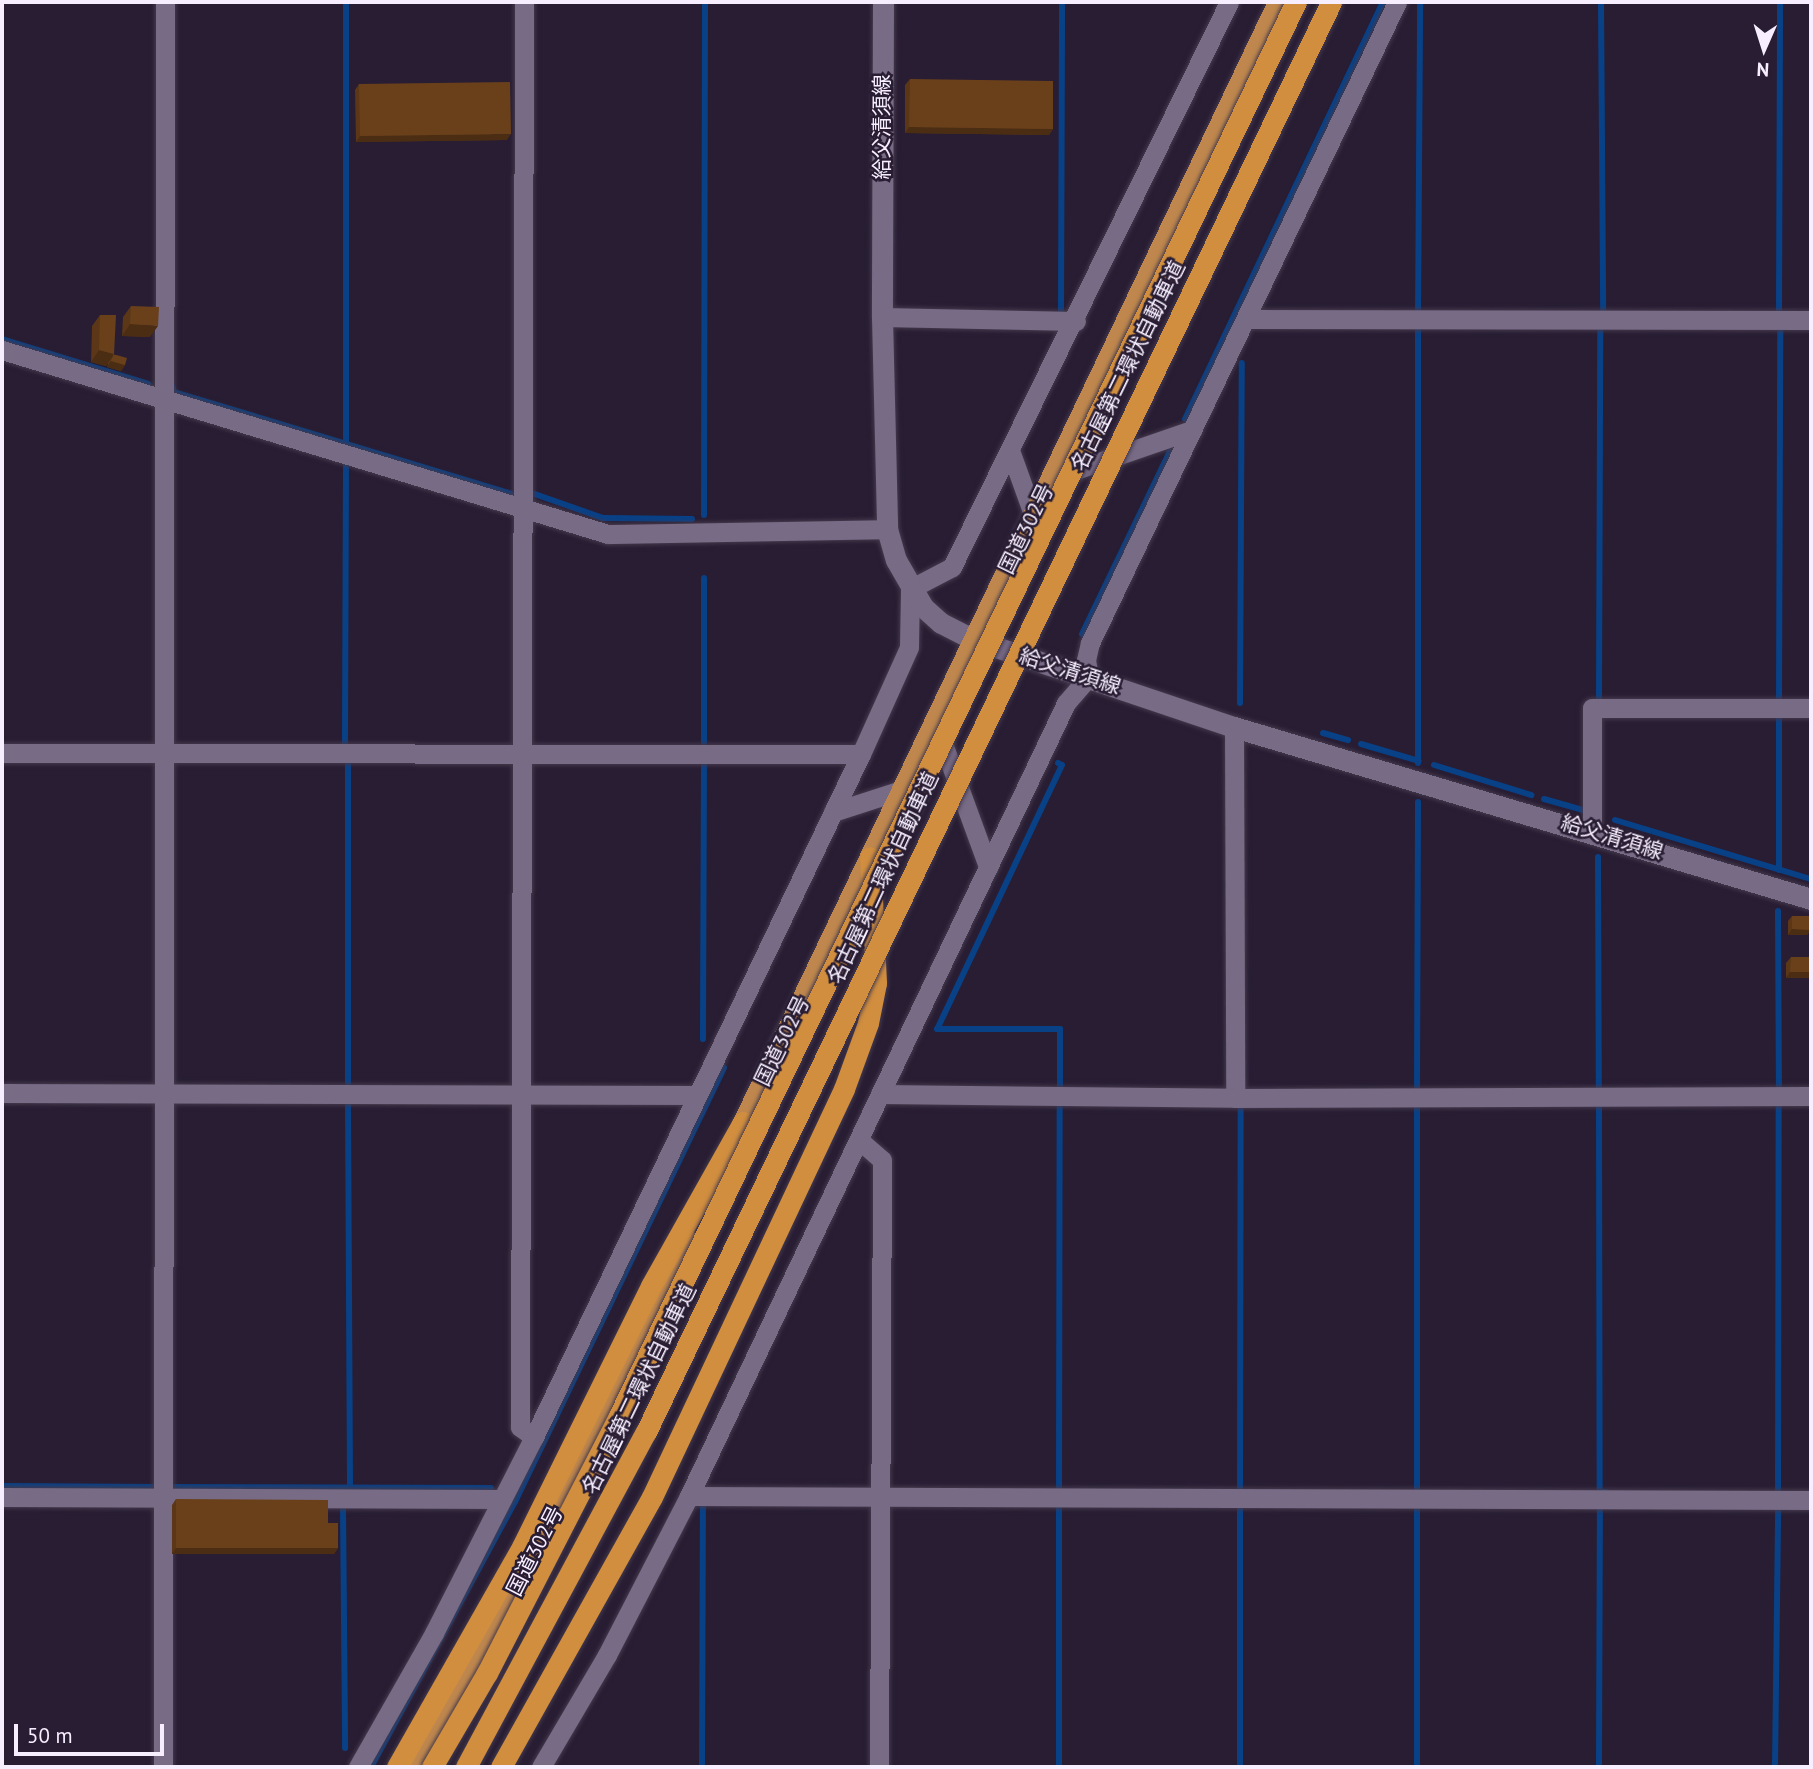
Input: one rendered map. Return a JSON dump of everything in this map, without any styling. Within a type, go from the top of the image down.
[{"type":"highway","name":"国道302号","points":[[414,1767],[536,1554],[1278,2]]},
{"type":"highway","name":"名古屋第二環状自動車道","points":[[432,1767],[512,1625],[612,1429],[1296,2]]},
{"type":"highway","name":"名古屋第二環状自動車道","points":[[466,1767],[646,1432],[1331,2]]},
{"type":"highway","points":[[501,1767],[652,1497],[844,1089],[868,1023],[877,960],[870,857]]},
{"type":"highway","points":[[397,1767],[522,1547],[650,1286],[743,1122]]},
{"type":"main road","name":"給父清須線","points":[[883,2],[882,317],[887,529],[910,589],[941,623],[972,639],[1234,727],[1592,831],[1811,899]]},
{"type":"street","points":[[163,1767],[166,1093],[165,2]]},
{"type":"street","points":[[524,2],[520,1427],[534,1437]]},
{"type":"street","points":[[358,1767],[534,1437],[834,812],[909,647],[910,589],[952,567],[1076,321],[1229,2]]},
{"type":"street","points":[[541,1767],[607,1655],[689,1496],[1066,703],[1090,677],[1086,660],[1090,643],[1397,2]]},
{"type":"street","points":[[882,317],[1076,321]]},
{"type":"street","points":[[1247,318],[1811,320]]},
{"type":"street","points":[[2,351],[522,511],[608,534],[887,529]]},
{"type":"street","points":[[1050,479],[1192,430]]},
{"type":"street","points":[[1011,453],[1033,514]]},
{"type":"street","points":[[1592,831],[1592,708],[1811,708]]},
{"type":"street","points":[[934,719],[988,867]]},
{"type":"street","points":[[1234,727],[1235,1098]]},
{"type":"street","points":[[2,752],[861,754]]},
{"type":"street","points":[[834,812],[901,790]]},
{"type":"street","points":[[2,1093],[696,1095]]},
{"type":"street","points":[[880,1094],[1235,1098],[1811,1096]]},
{"type":"street","points":[[859,1139],[882,1160],[879,1767]]},
{"type":"street","points":[[689,1496],[1811,1500]]},
{"type":"street","points":[[2,1497],[502,1499]]},
{"type":"building","points":[[910,79],[1053,81],[1053,129],[909,127]]},
{"type":"building","points":[[510,82],[511,134],[360,136],[359,84]]},
{"type":"building","points":[[131,306],[159,307],[158,326],[130,324]]},
{"type":"building","points":[[100,315],[116,315],[114,354],[99,350]]},
{"type":"building","points":[[114,354],[127,358],[125,365],[111,361]]},
{"type":"building","points":[[1792,916],[1811,916],[1811,930],[1792,929]]},
{"type":"building","points":[[1791,957],[1811,957],[1811,972],[1790,972]]},
{"type":"building","points":[[176,1499],[328,1500],[328,1523],[338,1523],[338,1548],[176,1548]]},
{"type":"waterway","points":[[346,2],[346,444]]},
{"type":"waterway","points":[[704,515],[705,2]]},
{"type":"waterway","points":[[1061,312],[1062,2]]},
{"type":"waterway","points":[[1185,419],[1383,2]]},
{"type":"waterway","points":[[1418,313],[1420,2]]},
{"type":"waterway","points":[[1601,2],[1603,313]]},
{"type":"waterway","points":[[1779,313],[1780,2]]},
{"type":"waterway","points":[[1418,324],[1418,763]]},
{"type":"waterway","points":[[1779,702],[1780,326]]},
{"type":"waterway","points":[[1599,699],[1600,328]]},
{"type":"waterway","points":[[2,339],[148,384]]},
{"type":"waterway","points":[[1240,703],[1242,363]]},
{"type":"waterway","points":[[172,385],[174,392],[511,494]]},
{"type":"waterway","points":[[1082,634],[1170,451]]},
{"type":"waterway","points":[[345,744],[346,465]]},
{"type":"waterway","points":[[529,492],[603,518],[692,519]]},
{"type":"waterway","points":[[704,578],[704,742]]},
{"type":"waterway","points":[[1779,714],[1779,870]]},
{"type":"waterway","points":[[1323,733],[1348,740]]},
{"type":"waterway","points":[[1361,744],[1419,761]]},
{"type":"waterway","points":[[348,760],[348,1083]]},
{"type":"waterway","points":[[703,1039],[704,760]]},
{"type":"waterway","points":[[1058,763],[1062,765],[937,1029],[1060,1029],[1060,1091]]},
{"type":"waterway","points":[[1434,765],[1531,795]]},
{"type":"waterway","points":[[1544,799],[1583,810]]},
{"type":"waterway","points":[[1417,1092],[1418,802]]},
{"type":"waterway","points":[[1615,820],[1811,879]]},
{"type":"waterway","points":[[1598,857],[1599,1091]]},
{"type":"waterway","points":[[1778,911],[1779,1091]]},
{"type":"waterway","points":[[371,1767],[515,1502],[724,1068]]},
{"type":"waterway","points":[[348,1102],[350,1487]]},
{"type":"waterway","points":[[1778,1493],[1779,1103]]},
{"type":"waterway","points":[[1417,1104],[1417,1492]]},
{"type":"waterway","points":[[1059,1492],[1060,1105]]},
{"type":"waterway","points":[[1599,1105],[1600,1492],[1606,1492]]},
{"type":"waterway","points":[[1240,1492],[1241,1108]]},
{"type":"waterway","points":[[2,1486],[155,1487]]},
{"type":"waterway","points":[[170,1487],[491,1488]]},
{"type":"waterway","points":[[1775,1767],[1778,1505]]},
{"type":"waterway","points":[[343,1506],[345,1748]]},
{"type":"waterway","points":[[702,1767],[703,1506]]},
{"type":"waterway","points":[[1599,1767],[1600,1506]]},
{"type":"waterway","points":[[1059,1507],[1059,1767]]},
{"type":"waterway","points":[[1240,1508],[1240,1767]]},
{"type":"waterway","points":[[1417,1508],[1417,1767]]}]
